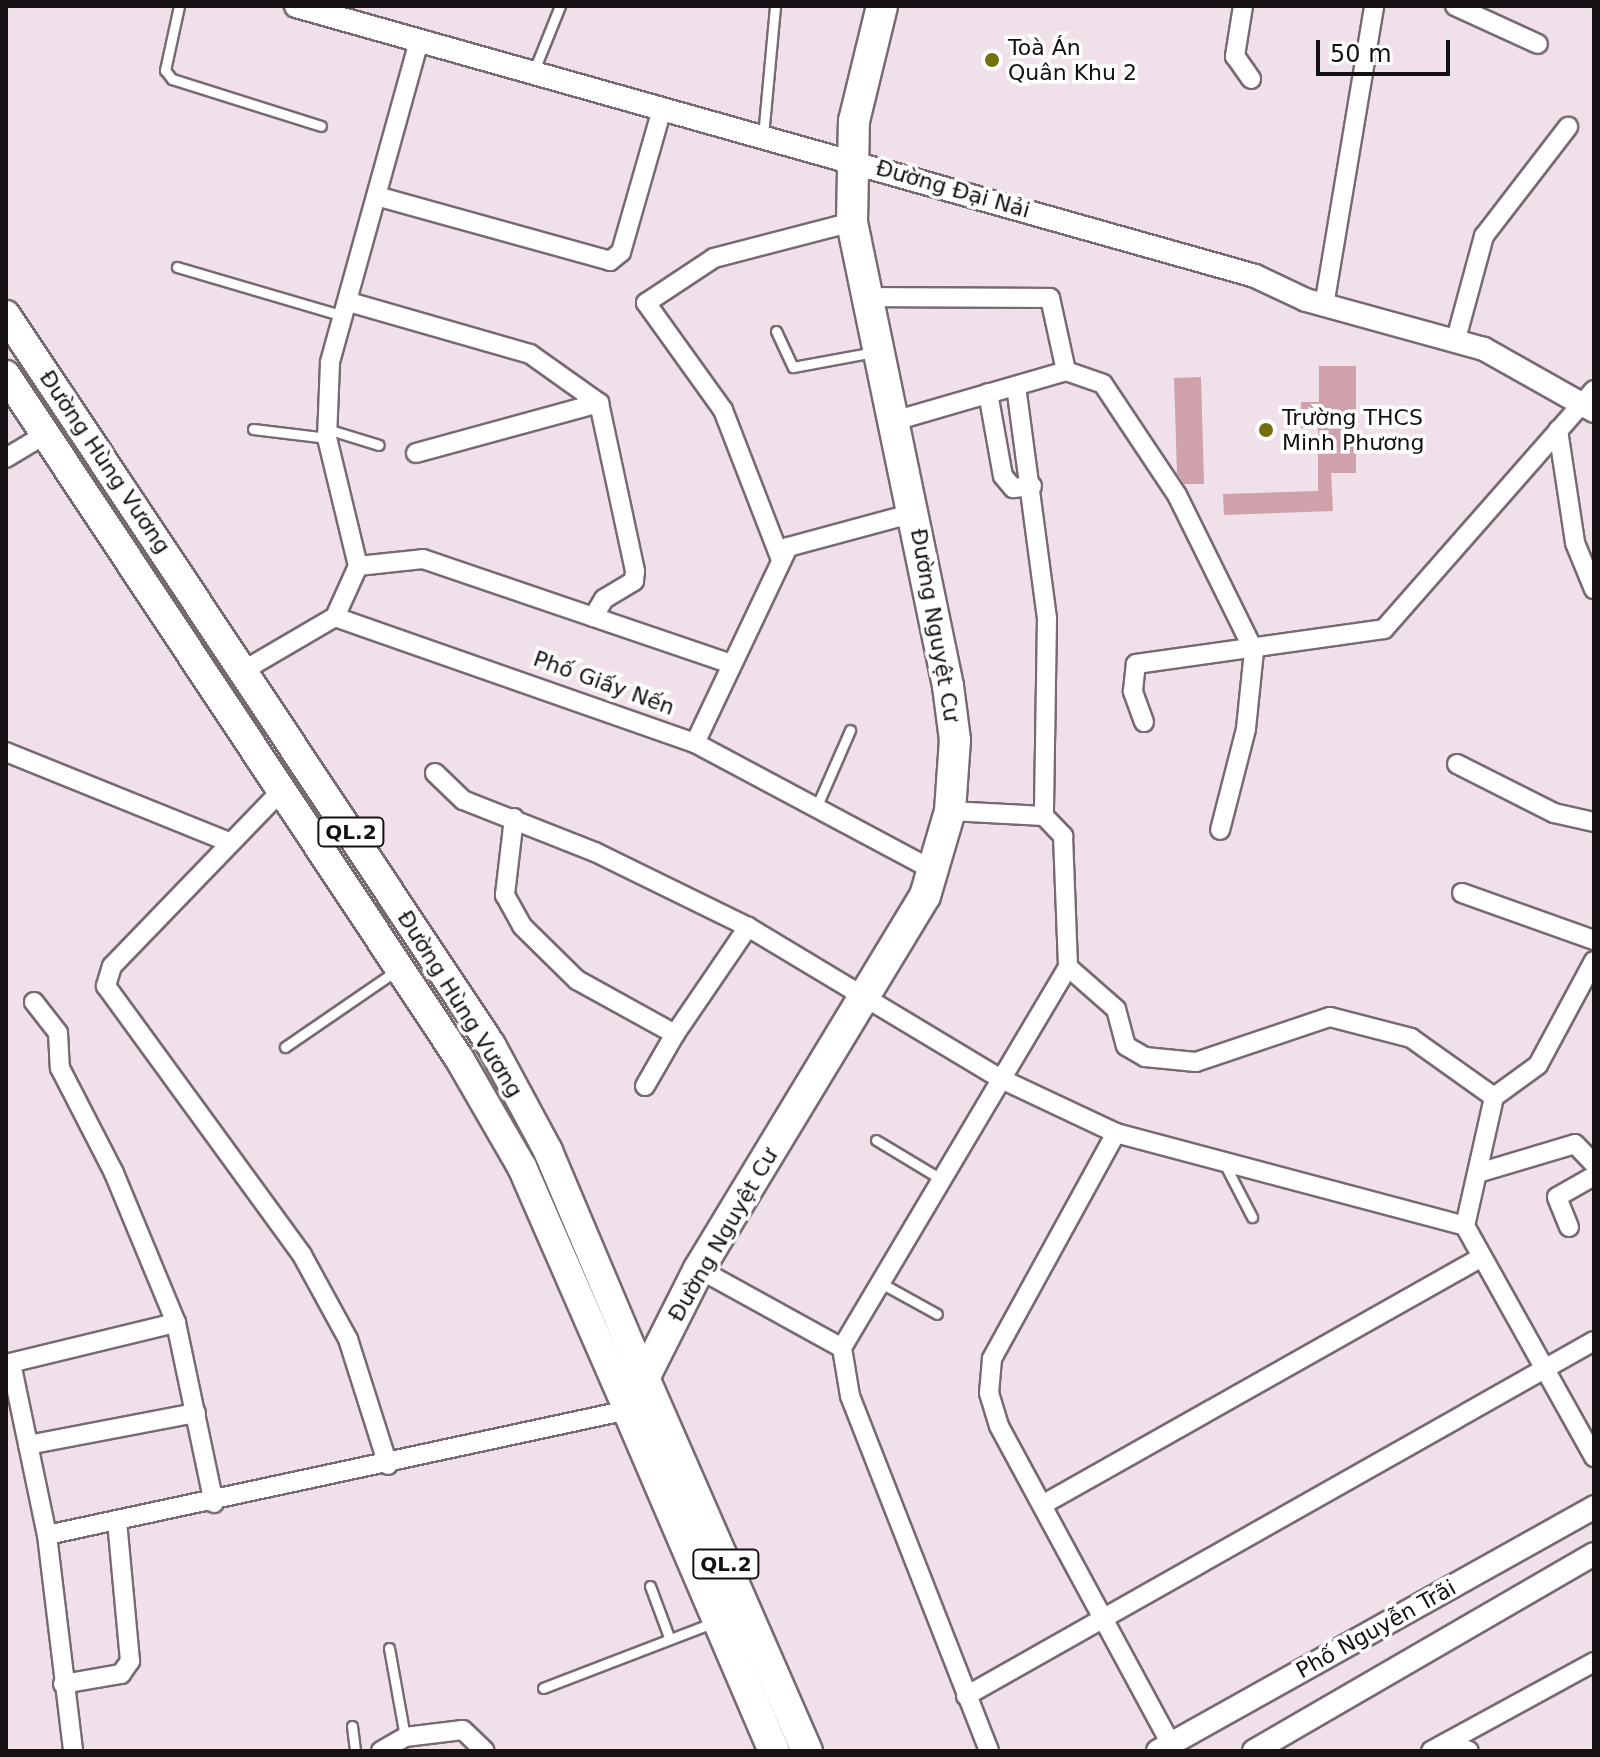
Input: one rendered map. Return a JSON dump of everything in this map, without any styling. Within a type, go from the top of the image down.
[{"type":"highway","name":"Đường Nguyệt Cư","points":[[628,1410],[699,1269],[866,997],[935,871],[950,811],[952,713],[914,513],[865,297],[852,222],[851,159],[882,6]]},
{"type":"highway","name":"Đường Hùng Vương","points":[[644,1378],[807,1751]]},
{"type":"highway","name":"Đường Hùng Vương","points":[[628,1410],[774,1751]]},
{"type":"main road","name":"Đường Hùng Vương","points":[[6,315],[246,669],[491,1045],[548,1151],[644,1378]]},
{"type":"main road","name":"Đường Hùng Vương","points":[[6,375],[400,968],[522,1167],[628,1410]]},
{"type":"main road","points":[[200,664],[229,646]]},
{"type":"street","name":"Đường Đại Nải","points":[[296,6],[851,159],[1255,276],[1324,306],[1456,339],[1509,360],[1589,401]]},
{"type":"street","points":[[1243,6],[1235,56],[1251,79]]},
{"type":"street","points":[[1324,306],[1374,6]]},
{"type":"street","points":[[1455,6],[1538,44]]},
{"type":"street","points":[[246,669],[335,617],[358,566],[327,434],[330,362],[380,197],[419,41]]},
{"type":"street","points":[[380,197],[610,261],[621,252],[662,109]]},
{"type":"street","points":[[1456,339],[1484,236],[1568,127]]},
{"type":"street","points":[[780,557],[723,410],[646,303],[714,258],[852,222]]},
{"type":"street","points":[[865,297],[1050,298],[1066,371]]},
{"type":"street","points":[[346,309],[530,354],[599,403],[635,571],[628,588],[604,599],[593,617]]},
{"type":"street","points":[[894,421],[1066,371],[1086,372],[1103,384],[1162,469],[1254,651],[1246,729],[1220,830]]},
{"type":"street","points":[[989,1751],[850,1396],[842,1348],[939,1178],[1068,967],[1068,848],[1044,816],[1047,618],[1032,486],[1016,386]]},
{"type":"street","points":[[988,393],[1008,485],[1032,486]]},
{"type":"street","points":[[1144,722],[1133,691],[1136,664],[1254,651],[1384,629],[1558,430],[1589,401]]},
{"type":"street","points":[[416,453],[599,403]]},
{"type":"street","points":[[1558,430],[1575,543],[1594,589]]},
{"type":"street","points":[[6,458],[46,434]]},
{"type":"street","points":[[695,743],[780,557],[798,542],[914,513]]},
{"type":"street","points":[[358,566],[423,559],[731,664]]},
{"type":"street","name":"Phố Giấy Nến","points":[[335,617],[695,743],[935,871]]},
{"type":"street","points":[[6,752],[229,842]]},
{"type":"street","points":[[1457,764],[1554,813],[1594,822]]},
{"type":"street","points":[[435,773],[463,800],[514,818],[748,927],[999,1078],[1116,1133],[1465,1226]]},
{"type":"street","points":[[283,789],[112,966],[106,986],[302,1255],[348,1339],[388,1465]]},
{"type":"street","points":[[950,811],[1044,816]]},
{"type":"street","points":[[514,818],[505,895],[522,926],[577,980],[675,1034]]},
{"type":"street","points":[[1462,893],[1594,940]]},
{"type":"street","points":[[645,1086],[675,1034],[748,927]]},
{"type":"street","points":[[1594,961],[1538,1065],[1494,1097],[1465,1226],[1594,1457]]},
{"type":"street","points":[[1068,967],[1116,1009],[1120,1036],[1145,1057],[1196,1062],[1330,1017],[1411,1038],[1494,1097]]},
{"type":"street","points":[[34,1002],[58,1033],[60,1068],[114,1173],[176,1323],[214,1503]]},
{"type":"street","points":[[1116,1133],[988,1375],[999,1426],[1106,1616],[1169,1748]]},
{"type":"street","points":[[1478,1173],[1575,1144],[1594,1164]]},
{"type":"street","points":[[1569,1227],[1557,1197],[1594,1176]]},
{"type":"street","points":[[1042,1505],[1482,1257]]},
{"type":"street","points":[[699,1269],[842,1348]]},
{"type":"street","points":[[73,1751],[47,1535],[8,1363],[176,1323]]},
{"type":"street","points":[[966,1696],[1594,1341]]},
{"type":"street","points":[[47,1535],[214,1503],[628,1410]]},
{"type":"street","points":[[28,1445],[196,1413]]},
{"type":"street","name":"Phố Nguyễn Trãi","points":[[1169,1748],[1594,1507]]},
{"type":"street","points":[[63,1684],[121,1674],[130,1661],[117,1522]]},
{"type":"street","name":"Phố Nguyễn Trãi","points":[[1254,1751],[1594,1554]]},
{"type":"street","points":[[1438,1747],[1594,1662]]},
{"type":"street","points":[[381,1751],[405,1737],[463,1730],[485,1751]]},
{"type":"street","points":[[1438,1747],[1469,1751]]},
{"type":"lane","points":[[179,6],[165,70],[172,79],[321,126]]},
{"type":"lane","points":[[533,73],[560,6]]},
{"type":"lane","points":[[763,136],[775,6]]},
{"type":"lane","points":[[177,267],[346,309]]},
{"type":"lane","points":[[776,331],[793,367],[878,352]]},
{"type":"lane","points":[[253,429],[327,434],[379,445]]},
{"type":"lane","points":[[816,808],[850,730]]},
{"type":"lane","points":[[285,1047],[400,968]]},
{"type":"lane","points":[[876,1140],[939,1178]]},
{"type":"lane","points":[[1224,1163],[1252,1217]]},
{"type":"lane","points":[[879,1282],[937,1314]]},
{"type":"lane","points":[[650,1586],[669,1637]]},
{"type":"lane","points":[[543,1688],[669,1637],[719,1621]]},
{"type":"lane","points":[[389,1648],[405,1737]]},
{"type":"lane","points":[[352,1726],[355,1751]]},
{"type":"building","points":[[1319,366],[1356,366],[1356,473],[1331,473],[1333,511],[1224,515],[1223,494],[1318,491],[1318,428],[1301,428],[1301,402],[1319,402]]},
{"type":"building","points":[[1201,377],[1204,484],[1184,484],[1177,473],[1174,378]]},
{"type":"place","name":"Toà Án Quân Khu 2","points":[[992,60]]},
{"type":"place","name":"Trường THCS Minh Phương","points":[[1266,430]]}]
